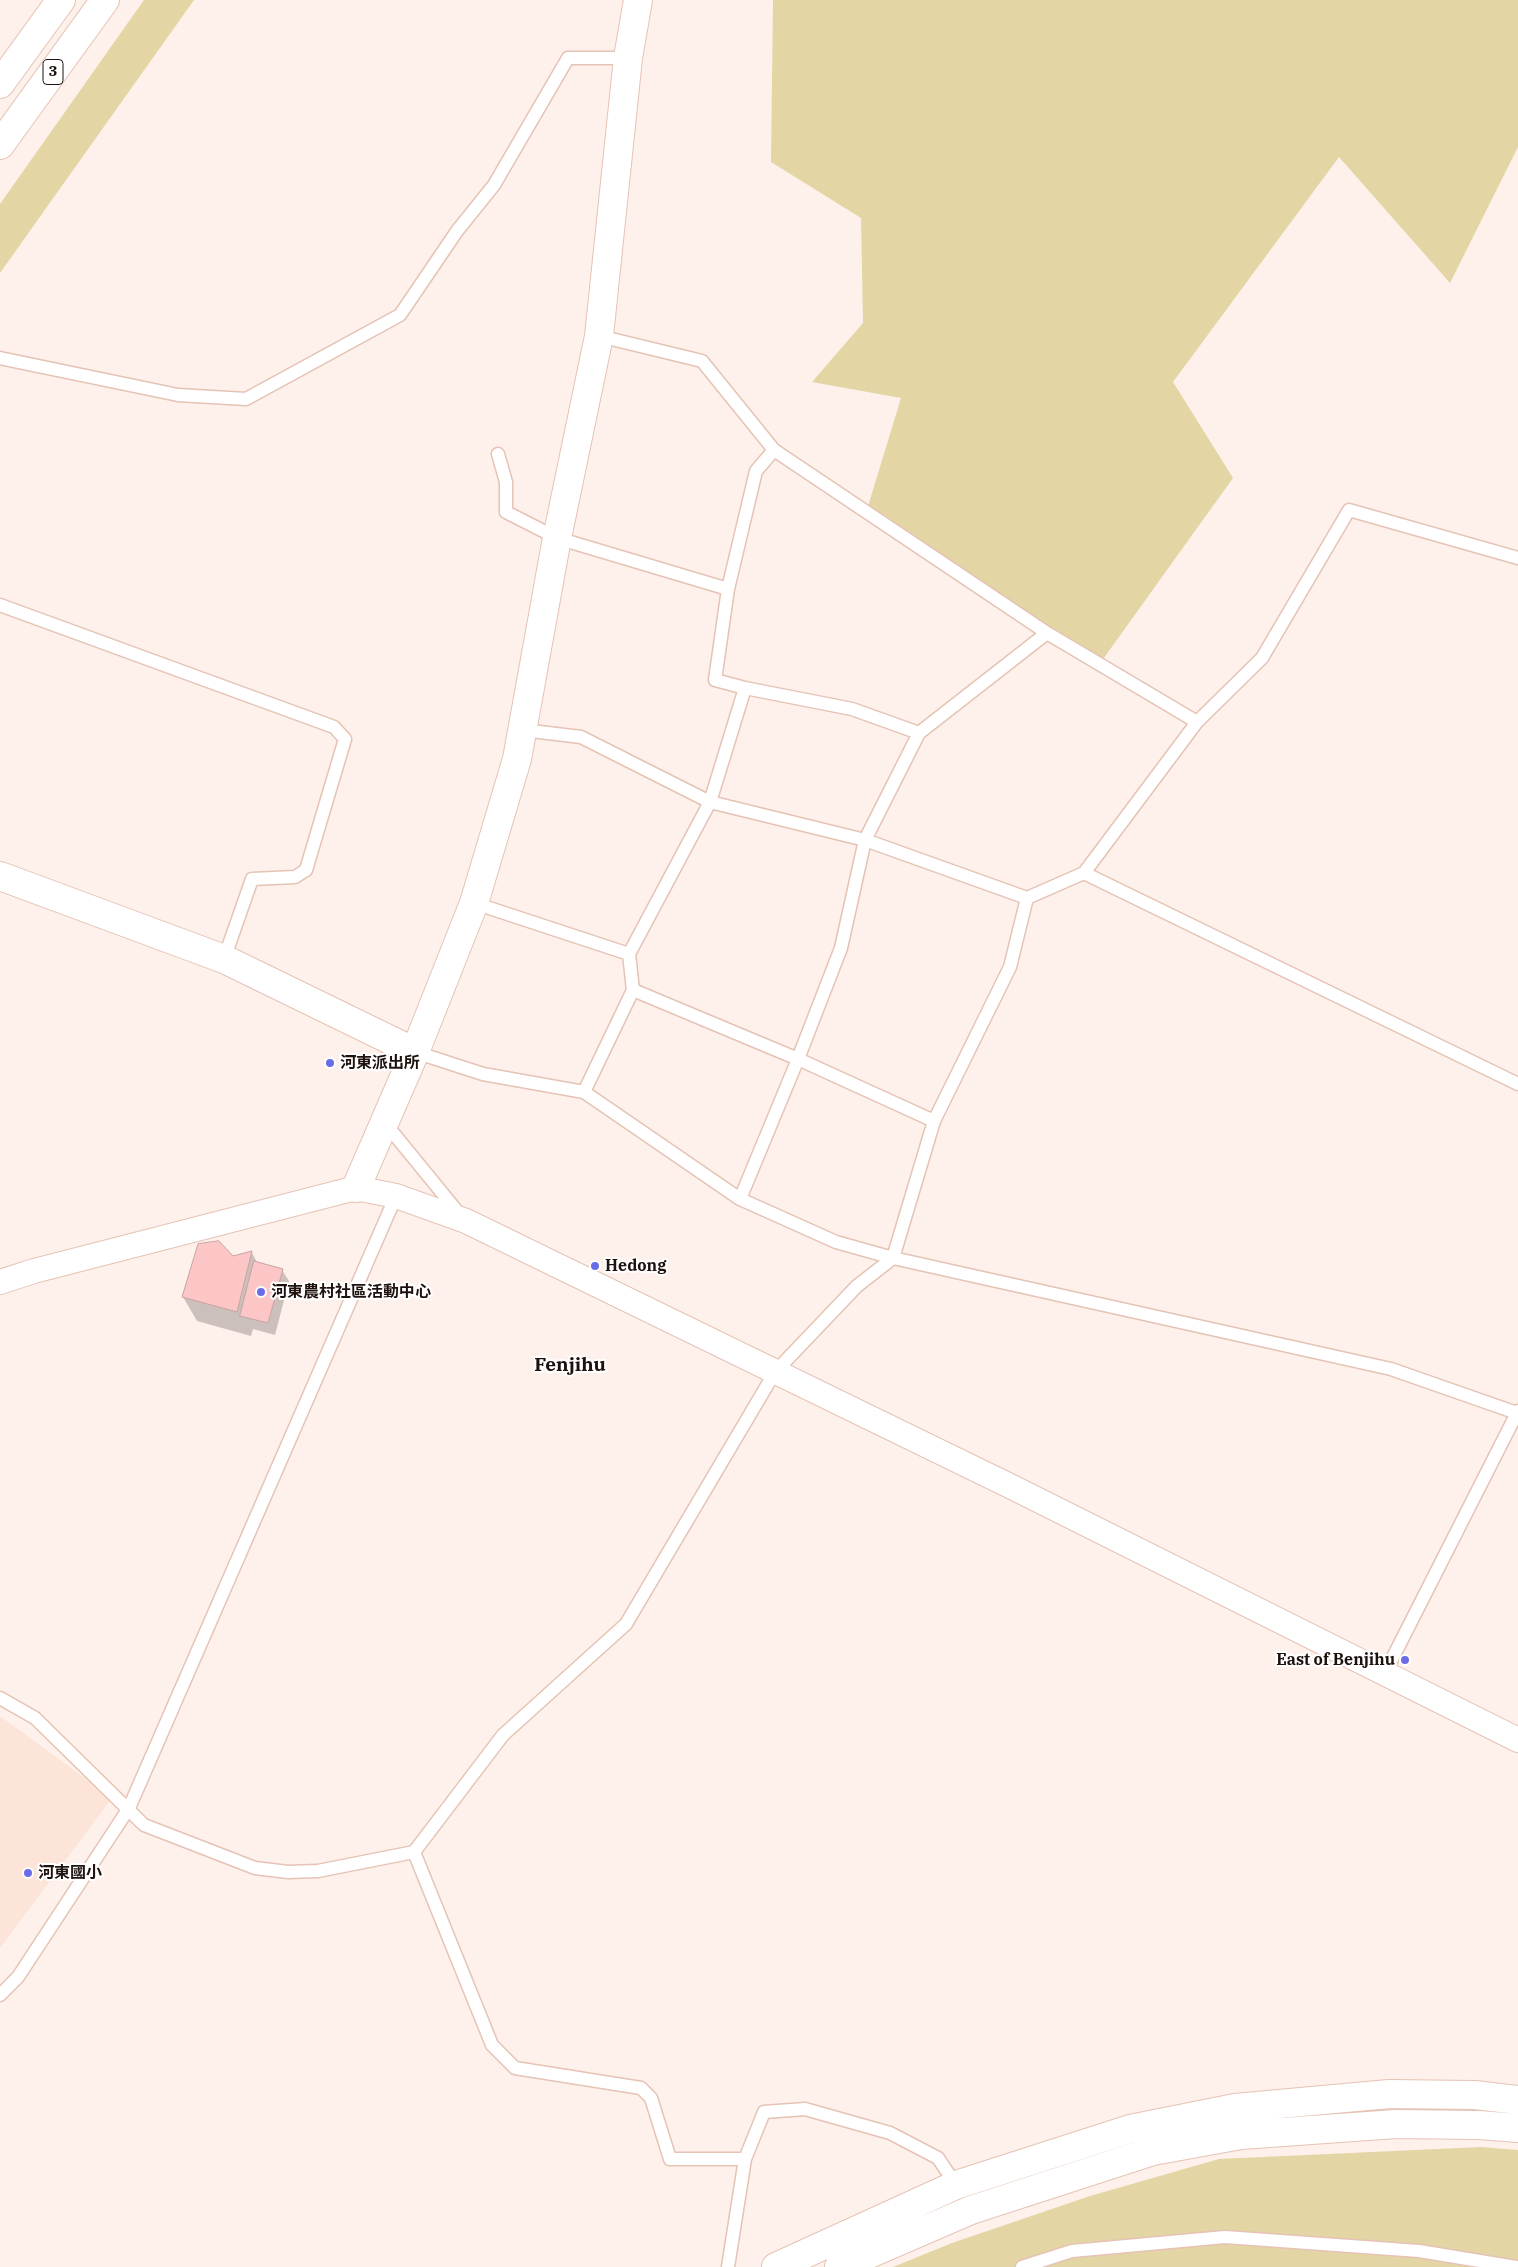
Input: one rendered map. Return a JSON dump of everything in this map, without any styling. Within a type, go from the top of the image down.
[{"type":"main road","name":"3","points":[[0,84],[61,0]]},
{"type":"main road","name":"3","points":[[0,145],[105,0]]},
{"type":"main road","points":[[356,1188],[415,1052],[474,903],[517,759],[556,538],[599,336],[628,58],[638,0]]},
{"type":"main road","points":[[0,876],[224,959],[415,1052]]},
{"type":"main road","points":[[776,2267],[956,2185],[1130,2129],[1235,2108],[1389,2094],[1475,2095],[1518,2100]]},
{"type":"main road","points":[[839,2267],[971,2210],[1153,2151],[1241,2135],[1396,2124],[1480,2125],[1518,2128]]},
{"type":"street","points":[[0,1282],[34,1271],[356,1188],[396,1196],[466,1221],[1385,1672],[1518,1740]]},
{"type":"lane","points":[[0,358],[178,395],[246,399],[400,315],[456,231],[494,185],[568,58],[628,58]]},
{"type":"lane","points":[[599,336],[702,361],[774,450],[1047,633],[1197,722]]},
{"type":"lane","points":[[774,450],[756,471],[728,589],[714,680],[852,709],[918,733]]},
{"type":"lane","points":[[498,454],[506,482],[506,512],[556,538],[728,589]]},
{"type":"lane","points":[[523,730],[581,737],[710,802],[865,840],[1027,898],[1084,873],[1197,722],[1262,658],[1349,510],[1518,558]]},
{"type":"lane","points":[[0,605],[334,727],[345,739],[306,870],[295,877],[252,879],[224,959]]},
{"type":"lane","points":[[740,1199],[798,1059],[840,948],[865,840],[918,733],[1047,633]]},
{"type":"lane","points":[[584,1092],[633,990],[629,954],[710,802],[745,688]]},
{"type":"lane","points":[[1084,873],[1518,1084]]},
{"type":"lane","points":[[0,1698],[35,1718],[144,1824],[255,1868],[318,1871],[414,1852],[503,1735],[626,1624],[775,1372],[857,1286],[894,1258],[934,1121],[1010,967],[1027,898]]},
{"type":"lane","points":[[474,903],[629,954]]},
{"type":"lane","points":[[633,990],[798,1059],[934,1121]]},
{"type":"lane","points":[[415,1052],[483,1074],[584,1092],[740,1199],[836,1242],[894,1258],[1391,1369],[1517,1412],[1385,1672]]},
{"type":"lane","points":[[385,1122],[466,1221]]},
{"type":"lane","points":[[0,1995],[18,1976],[129,1808],[396,1196]]},
{"type":"lane","points":[[414,1852],[492,2045],[515,2068],[641,2088],[651,2098],[670,2159],[745,2159]]},
{"type":"lane","points":[[728,2267],[745,2159],[764,2112],[805,2109],[890,2133],[938,2158],[956,2185]]},
{"type":"lane","points":[[1022,2267],[1072,2251],[1225,2237],[1419,2251],[1516,2267]]},
{"type":"shaded area","points":[[144,0],[194,0],[0,273],[0,204]]},
{"type":"shaded area","points":[[773,0],[1518,0],[1518,147],[1450,283],[1339,157],[1173,382],[1233,478],[1101,662],[865,516],[901,398],[812,382],[863,323],[861,218],[771,162]]},
{"type":"shaded area","name":"河東國小","points":[[0,1716],[112,1798],[0,1948]]},
{"type":"shaded area","points":[[1481,2147],[1518,2150],[1518,2267],[893,2267],[952,2243],[1090,2196],[1219,2159]]},
{"type":"building","points":[[219,1241],[233,1256],[252,1251],[237,1312],[182,1297],[198,1244]]},
{"type":"building","name":"河東農村社區活動中心","points":[[254,1261],[283,1269],[268,1323],[240,1316]]},
{"type":"place","name":"河東派出所","points":[[330,1063]]},
{"type":"place","name":"Hedong","points":[[595,1266]]},
{"type":"place","name":"河東農村社區活動中心","points":[[261,1292]]},
{"type":"place","name":"East of Benjihu","points":[[1405,1660]]},
{"type":"place","name":"河東國小","points":[[28,1873]]},
{"type":"district","name":"Fenjihu","points":[[570,1366]]}]
